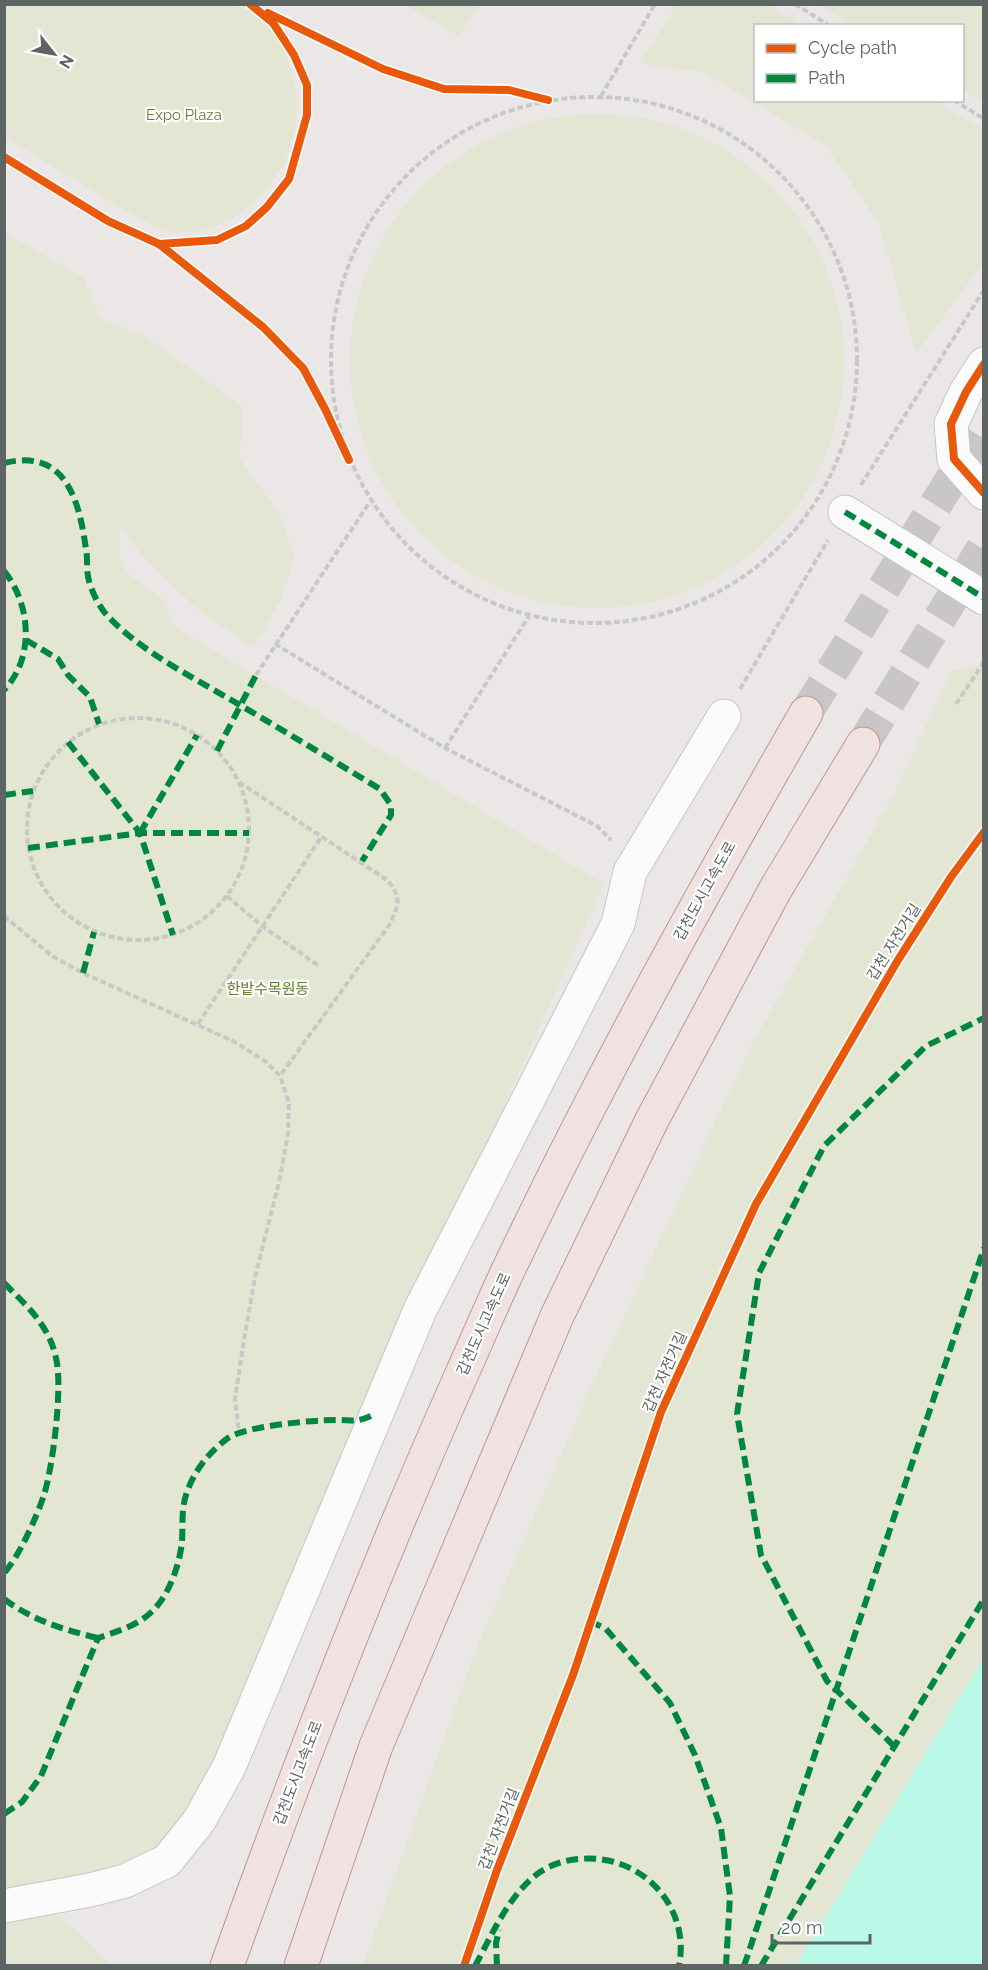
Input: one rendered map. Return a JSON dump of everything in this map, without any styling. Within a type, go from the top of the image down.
[{"type":"highway","name":"갑천도시고속도로","points":[[227,1965],[285,1803],[412,1485],[513,1260],[611,1063],[716,870],[806,713]]},
{"type":"highway","points":[[301,1965],[376,1746],[557,1316],[663,1099],[775,890],[863,744]]},
{"type":"street","points":[[984,364],[966,392],[951,424],[954,459],[984,493]]},
{"type":"street","points":[[845,512],[984,598]]},
{"type":"street","points":[[4,1906],[125,1881],[167,1861],[199,1821],[229,1767],[420,1310],[618,924],[630,873],[723,716]]},
{"type":"path","points":[[250,4],[273,23]]},
{"type":"path","points":[[250,4],[383,69],[444,90],[509,90],[548,100]]},
{"type":"path","points":[[602,96],[656,4]]},
{"type":"path","points":[[795,4],[827,24]]},
{"type":"path","points":[[149,240],[159,244],[263,327],[303,368],[325,409],[349,460],[370,502],[420,560],[478,599],[546,621],[607,625],[672,613],[729,588],[781,547],[820,497],[850,425],[858,344],[843,270],[811,209],[765,158],[706,120],[651,102],[602,96],[548,100],[493,116],[445,143],[407,174],[369,222],[348,267],[332,328],[332,391],[349,460]]},
{"type":"path","points":[[957,102],[984,119]]},
{"type":"path","points":[[159,244],[171,244]]},
{"type":"path","points":[[723,716],[845,512],[984,290]]},
{"type":"path","points":[[256,675],[370,502]]},
{"type":"path","points":[[446,748],[529,616]]},
{"type":"path","points":[[275,644],[446,748],[597,826],[625,853],[630,873]]},
{"type":"path","points":[[956,704],[983,666]]},
{"type":"path","points":[[140,717],[179,726],[197,735],[217,751],[229,765],[238,781],[244,798],[249,833],[242,866],[227,896],[203,919],[188,928],[167,936],[134,940],[94,932],[63,912],[40,883],[28,848],[28,810],[33,791],[54,756],[68,742],[99,724],[140,717]]},
{"type":"path","points":[[238,781],[387,880],[397,890],[399,900],[390,924],[280,1076]]},
{"type":"path","points":[[198,1024],[322,836]]},
{"type":"path","points":[[227,896],[262,926],[319,966]]},
{"type":"path","points":[[4,916],[52,956],[83,973],[235,1042],[265,1061],[280,1076],[289,1103],[288,1134],[279,1182],[255,1277],[244,1340],[235,1399],[238,1433]]},
{"type":"green space","name":"Expo Plaza","points":[[4,5],[237,5],[253,15],[275,36],[288,60],[295,85],[297,111],[293,136],[285,160],[272,183],[254,202],[232,218],[205,229],[176,232],[151,224],[100,196],[5,137]]},
{"type":"green space","points":[[406,5],[480,5],[458,36]]},
{"type":"green space","points":[[677,5],[768,5],[802,24],[754,24],[754,102],[936,102],[983,129],[983,263],[916,354],[879,224],[826,146],[701,71],[639,63]]},
{"type":"green space","points":[[818,5],[983,5],[983,102],[964,91],[964,24],[852,24]]},
{"type":"green space","points":[[597,114],[645,119],[691,133],[734,156],[771,187],[802,224],[825,267],[839,313],[844,361],[839,409],[825,455],[802,498],[771,535],[734,566],[691,589],[645,603],[597,608],[549,603],[503,589],[460,566],[423,535],[392,498],[369,455],[355,409],[350,361],[355,313],[369,267],[392,224],[423,187],[460,156],[503,133],[549,119]]},
{"type":"green space","name":"한밭수목원동","points":[[4,232],[83,277],[101,319],[148,338],[242,406],[240,459],[279,513],[295,558],[281,599],[253,649],[194,606],[141,554],[123,529],[120,532],[119,556],[127,573],[163,599],[175,627],[604,884],[360,1426],[239,1713],[168,1848],[119,1870],[4,1892]]},
{"type":"green space","points":[[984,667],[983,1659],[796,1965],[363,1965],[476,1649],[586,1398],[750,1048],[894,794],[952,670]]},
{"type":"green space","points":[[42,1905],[75,1929],[110,1965],[5,1966],[5,1921]]},
{"type":"shaded area","points":[[983,1659],[983,1965],[796,1965]]},
{"type":"tunnel","points":[[806,713],[984,427]]},
{"type":"tunnel","points":[[863,744],[984,546]]},
{"type":"marked path","points":[[4,463],[25,460],[42,463],[66,482],[79,513],[87,553],[88,577],[92,589],[102,609],[118,626],[163,660],[380,789],[391,805],[391,815],[362,861]]},
{"type":"marked path","points":[[845,512],[984,598]]},
{"type":"marked path","points":[[4,571],[20,599],[26,631],[21,663],[4,690]]},
{"type":"marked path","points":[[26,640],[58,659],[68,675],[90,697],[99,724]]},
{"type":"marked path","points":[[217,751],[256,675]]},
{"type":"marked path","points":[[140,833],[197,735]]},
{"type":"marked path","points":[[68,742],[140,833],[173,935]]},
{"type":"marked path","points":[[4,795],[33,791]]},
{"type":"marked path","points":[[28,848],[140,833],[249,833]]},
{"type":"marked path","points":[[83,973],[94,932]]},
{"type":"marked path","points":[[894,1746],[827,1681],[761,1555],[737,1414],[759,1273],[824,1146],[926,1046],[984,1018]]},
{"type":"marked path","points":[[744,1966],[984,1248]]},
{"type":"marked path","points":[[4,1283],[43,1326],[53,1346],[58,1371],[58,1406],[54,1446],[44,1495],[21,1547],[4,1573]]},
{"type":"marked path","points":[[4,1814],[22,1802],[41,1776],[98,1638],[124,1629],[143,1619],[155,1608],[167,1591],[175,1572],[182,1542],[185,1498],[198,1469],[209,1455],[228,1438],[249,1430],[325,1420],[364,1419],[375,1414]]},
{"type":"marked path","points":[[4,1599],[26,1613],[49,1623],[98,1638]]},
{"type":"marked path","points":[[761,1966],[984,1599]]},
{"type":"marked path","points":[[590,1621],[606,1629],[670,1703],[695,1755],[721,1828],[730,1896],[726,1966]]},
{"type":"marked path","points":[[475,1966],[519,1891],[549,1867],[564,1861],[579,1859],[601,1859],[622,1864],[640,1874],[656,1887],[668,1903],[677,1922],[681,1943],[679,1966]]},
{"type":"marked path","points":[[497,1966],[496,1943],[499,1930]]},
{"type":"cycle path","points":[[4,157],[108,221],[159,244],[217,240],[246,226],[267,207],[289,179],[307,115],[307,85],[294,55],[273,23],[250,4]]},
{"type":"cycle path","points":[[268,13],[383,69],[444,89],[509,90],[548,100]]},
{"type":"cycle path","points":[[159,244],[263,327],[303,368],[349,460]]},
{"type":"cycle path","points":[[984,364],[966,392],[951,424],[954,459],[984,493]]},
{"type":"cycle path","name":"갑천 자전거길","points":[[464,1966],[497,1870],[573,1675],[661,1412],[756,1204],[898,960],[951,877],[984,832]]}]
